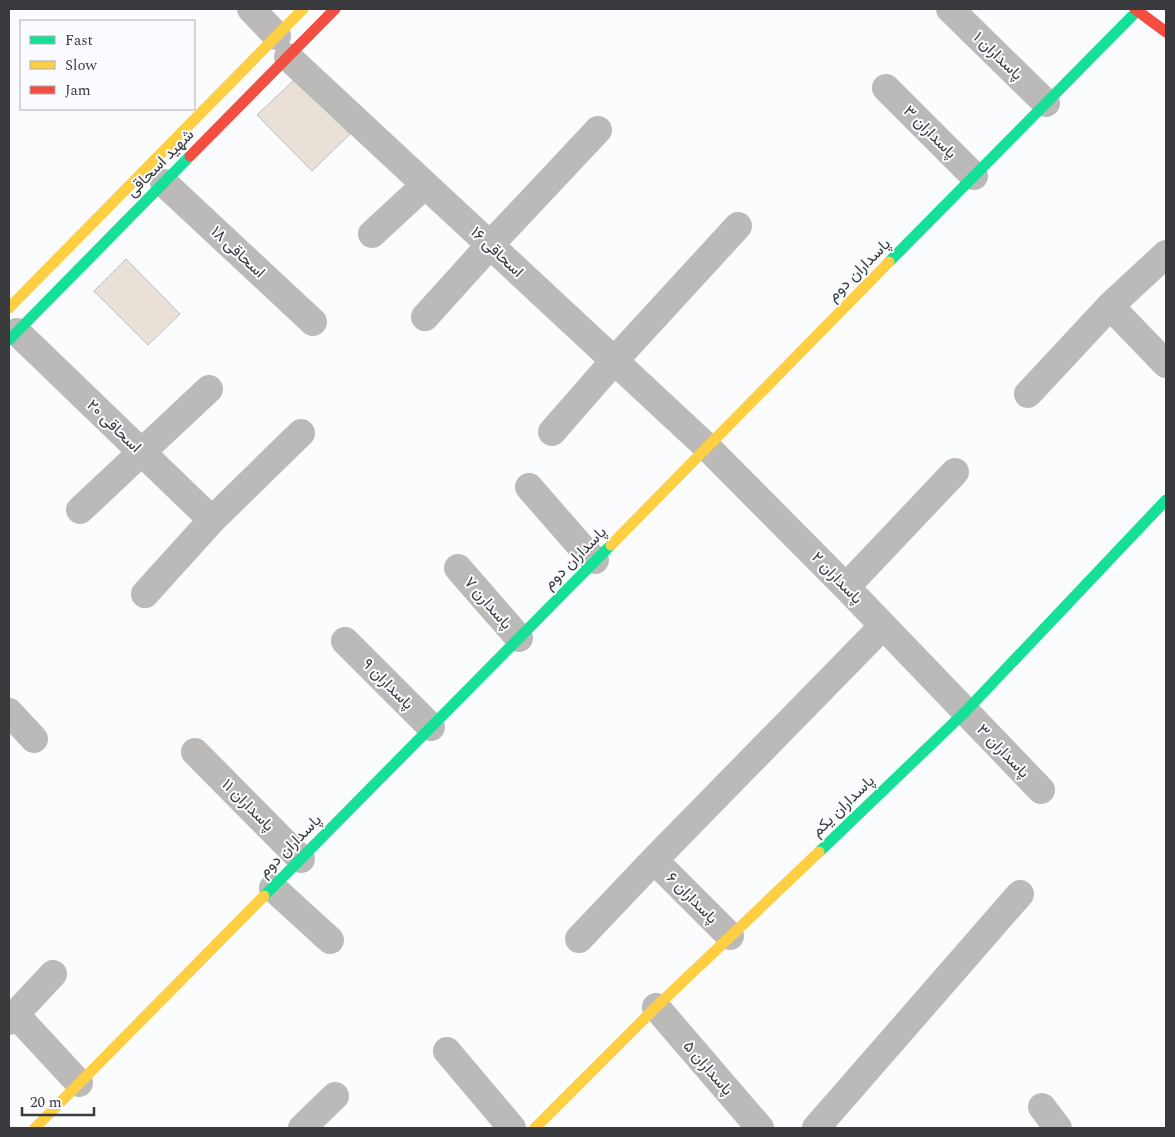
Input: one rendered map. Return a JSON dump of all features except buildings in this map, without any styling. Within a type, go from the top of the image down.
[{"type":"street","name":"اسحاقی ۱۶","points":[[251,9],[282,46],[425,185],[707,447]]},
{"type":"street","name":"شهید اسحاقی","points":[[12,327],[164,183],[282,46],[304,9]]},
{"type":"street","name":"شهید اسحاقی","points":[[12,327],[282,46],[335,9]]},
{"type":"street","name":"پاسداران ۱","points":[[950,9],[1046,103]]},
{"type":"street","name":"پاسداران دوم","points":[[35,1128],[1137,9]]},
{"type":"street","points":[[1137,9],[1166,32]]},
{"type":"street","name":"پاسداران ۳","points":[[886,88],[974,176]]},
{"type":"street","points":[[425,317],[598,130]]},
{"type":"street","name":"اسحاقی ۱۸","points":[[164,183],[313,322]]},
{"type":"street","points":[[372,234],[425,185]]},
{"type":"street","points":[[552,432],[614,361],[738,226]]},
{"type":"street","points":[[1028,394],[1110,306],[1166,254]]},
{"type":"street","points":[[1110,306],[1166,364]]},
{"type":"street","name":"اسحاقی ۲۰","points":[[12,327],[212,520]]},
{"type":"street","points":[[80,510],[209,389]]},
{"type":"street","points":[[145,594],[212,520],[301,432]]},
{"type":"street","name":"پاسداران ۲","points":[[707,447],[846,587],[965,712]]},
{"type":"street","points":[[846,587],[955,472]]},
{"type":"street","points":[[529,487],[583,549],[595,560]]},
{"type":"street","name":"پاسداران یکم","points":[[535,1128],[656,1007],[965,712],[1166,500]]},
{"type":"street","name":"پاسدارن ۷","points":[[458,568],[519,638]]},
{"type":"street","points":[[579,939],[883,626]]},
{"type":"street","name":"پاسداران ۹","points":[[345,641],[431,727]]},
{"type":"street","points":[[9,712],[34,739]]},
{"type":"street","name":"پاسداران ۳","points":[[965,712],[1041,790]]},
{"type":"street","name":"پاسداران ۱۱","points":[[195,752],[301,859]]},
{"type":"street","name":"پاسداران ۶","points":[[654,860],[730,936]]},
{"type":"street","points":[[272,888],[330,940]]},
{"type":"street","points":[[816,1128],[1020,894]]},
{"type":"street","points":[[52,974],[12,1017],[79,1084]]},
{"type":"street","name":"پاسداران ۵","points":[[656,1007],[760,1128]]},
{"type":"street","points":[[447,1051],[512,1128]]},
{"type":"street","points":[[302,1128],[335,1096]]},
{"type":"traffic: fast","points":[[889,262],[1139,9]]},
{"type":"traffic: fast","points":[[9,340],[190,156]]},
{"type":"traffic: fast","points":[[819,852],[965,712],[1166,500]]},
{"type":"traffic: fast","points":[[264,896],[611,545]]},
{"type":"traffic: slow","points":[[9,308],[303,9]]},
{"type":"traffic: slow","points":[[611,545],[889,262]]},
{"type":"traffic: slow","points":[[535,1128],[656,1007],[819,852]]},
{"type":"traffic: slow","points":[[35,1128],[264,896]]},
{"type":"traffic: jam","points":[[190,156],[335,9]]},
{"type":"traffic: jam","points":[[1135,9],[1166,32]]}]
